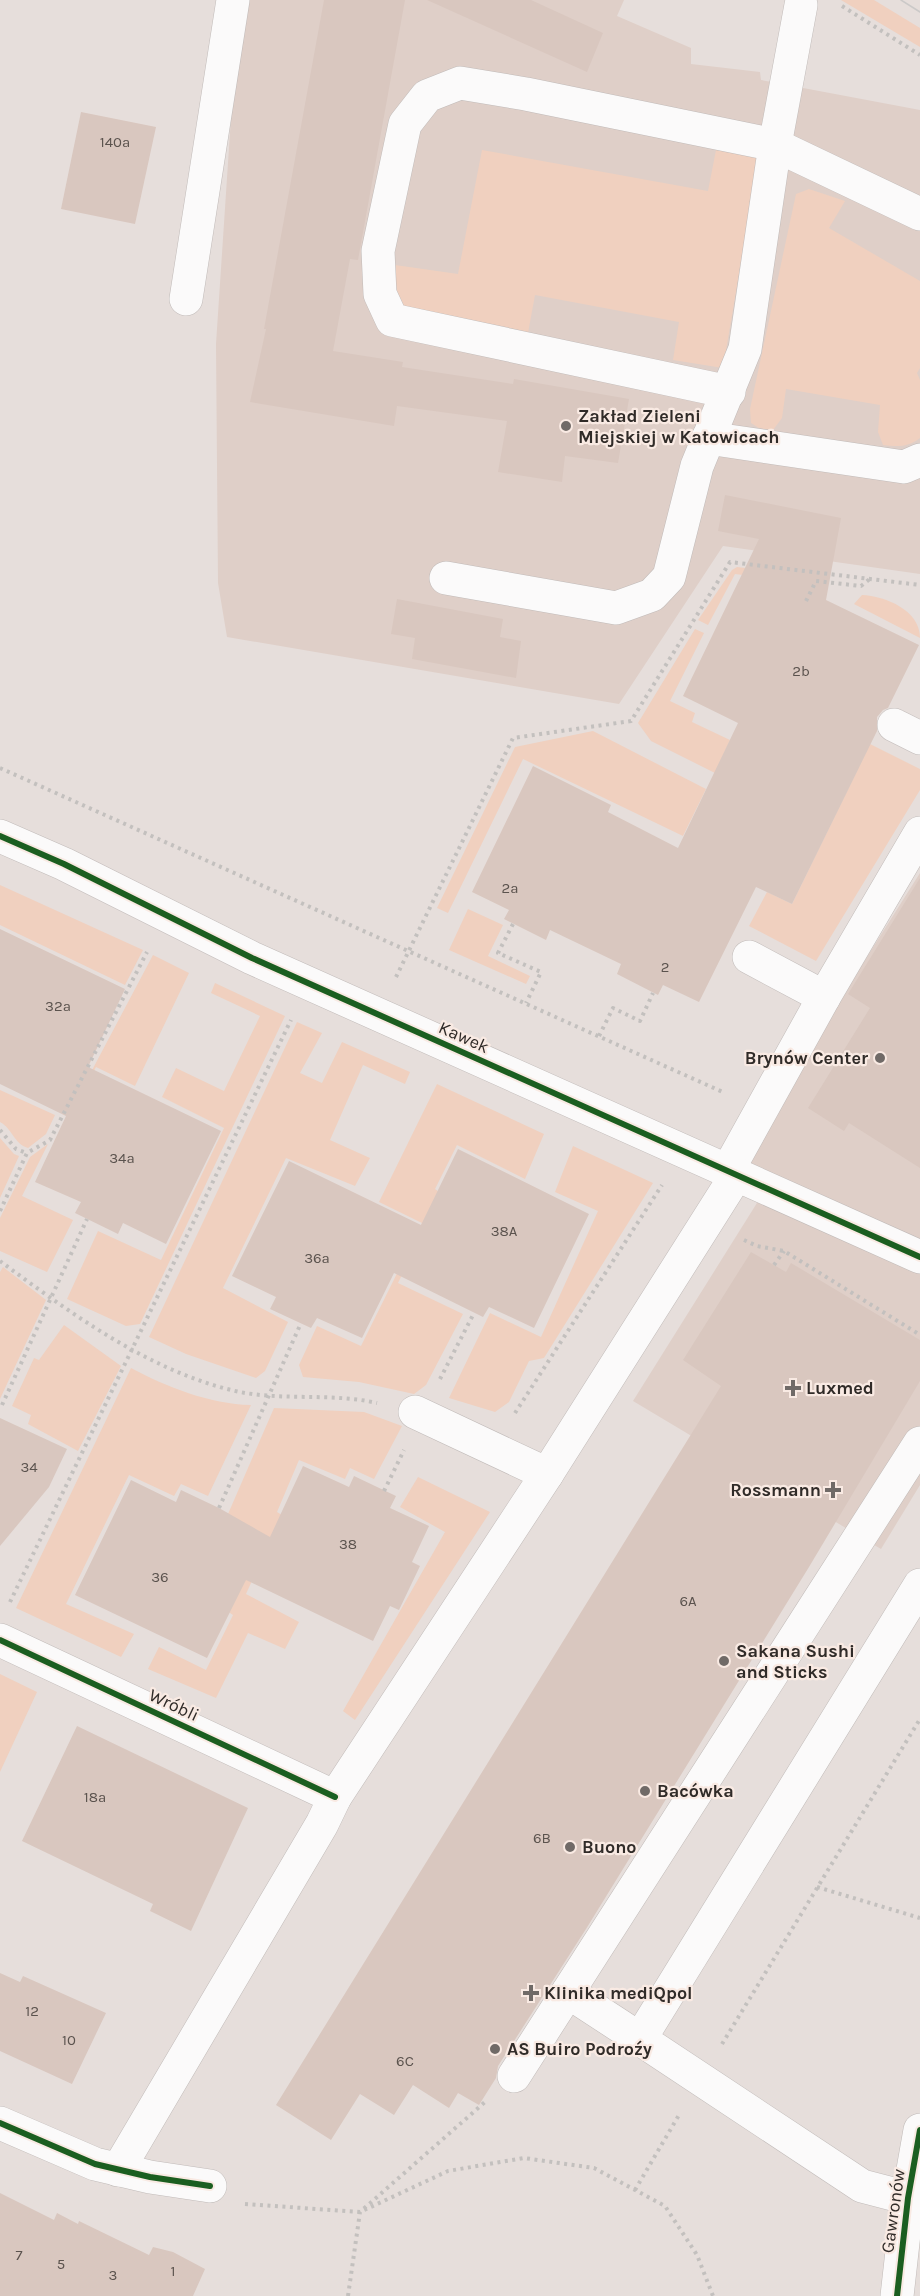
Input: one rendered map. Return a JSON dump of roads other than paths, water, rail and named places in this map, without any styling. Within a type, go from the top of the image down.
[{"type":"street","points":[[186,299],[233,0]]},
{"type":"street","points":[[446,578],[616,608],[652,595],[669,577],[697,466],[745,350],[775,145],[808,1]]},
{"type":"street","points":[[729,392],[392,320],[380,294],[378,251],[405,124],[427,96],[460,83],[526,94],[775,145],[920,214]]},
{"type":"street","points":[[708,438],[904,467],[920,460]]},
{"type":"street","points":[[118,2170],[322,1824],[335,1797],[547,1474],[732,1172],[761,1109],[920,833]]},
{"type":"street","name":"Kawek","points":[[0,836],[64,864],[252,958],[920,1257]]},
{"type":"street","points":[[749,957],[825,997]]},
{"type":"street","points":[[415,1412],[547,1474]]},
{"type":"street","points":[[514,2076],[920,1443]]},
{"type":"street","points":[[640,2039],[920,1584]]},
{"type":"street","name":"Wróbli","points":[[3,1625],[335,1797]]},
{"type":"street","points":[[568,1992],[862,2186],[908,2198]]},
{"type":"street","points":[[0,2123],[95,2164],[210,2186]]},
{"type":"street","name":"Gawronów","points":[[897,2296],[908,2198],[920,2130]]},
{"type":"tram line","points":[[901,0],[920,12]]},
{"type":"place","name":"Zakład Zieleni Miejskiej w Katowicach","points":[[566,426]]},
{"type":"place","name":"Brynów Center","points":[[880,1058]]},
{"type":"place","name":"Luxmed","points":[[793,1388]]},
{"type":"place","name":"Rossmann","points":[[833,1490]]},
{"type":"place","name":"Sakana Sushi and Sticks","points":[[724,1661]]},
{"type":"place","name":"Bacówka","points":[[645,1791]]},
{"type":"place","name":"Buono","points":[[570,1847]]},
{"type":"place","name":"Klinika mediQpol","points":[[531,1993]]},
{"type":"place","name":"AS Buiro Podroźy","points":[[495,2049]]}]
